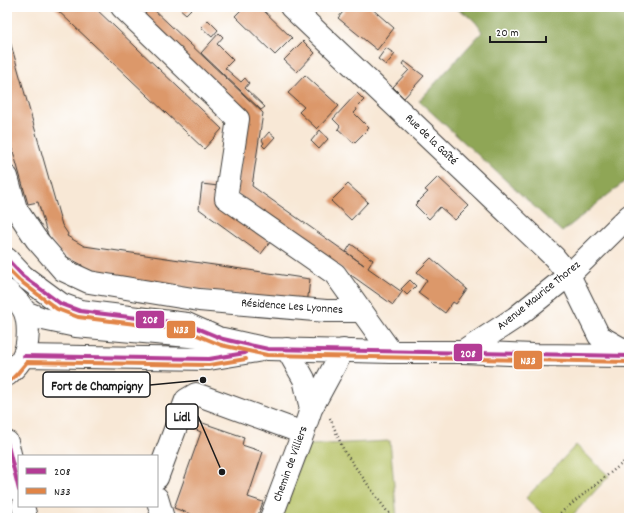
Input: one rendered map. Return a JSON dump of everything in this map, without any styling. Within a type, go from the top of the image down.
[{"type":"main road","name":"Résidence Les Lyonnes","points":[[122,7],[238,119],[226,198],[335,274],[361,311]]},
{"type":"main road","name":"Rue de la Gaîté","points":[[293,8],[554,257],[569,275],[599,336],[629,353]]},
{"type":"main road","name":"Résidence Les Lyonnes","points":[[7,177],[16,209],[36,239],[63,270],[89,282],[199,300],[326,311],[361,311]]},
{"type":"main road","name":"Avenue Maurice Thorez","points":[[463,352],[515,318],[569,275],[629,216]]},
{"type":"main road","points":[[7,259],[23,276],[61,304],[80,311],[187,324],[223,339]]},
{"type":"main road","points":[[7,375],[24,356],[29,330],[25,312],[23,276]]},
{"type":"main road","points":[[7,291],[18,301],[25,312],[43,319],[76,326],[223,339],[278,349],[629,356]]},
{"type":"main road","points":[[361,311],[391,352]]},
{"type":"main road","points":[[24,356],[209,360],[278,349]]},
{"type":"main road","points":[[278,349],[304,379],[311,409]]},
{"type":"main road","name":"Chemin de Villiers","points":[[271,518],[311,409],[343,350]]},
{"type":"main road","points":[[158,475],[186,400],[196,394],[303,433]]},
{"type":"main road","points":[[7,442],[18,486]]},
{"type":"main road","points":[[158,501],[163,518]]},
{"type":"main road","points":[[23,507],[26,518]]},
{"type":"path","points":[[311,409],[328,414],[344,451],[386,510],[395,518]]},
{"type":"path","points":[[554,518],[629,458]]},
{"type":"green space","points":[[453,7],[629,7],[629,178],[562,232],[419,101],[482,32],[473,20],[466,14]]},
{"type":"green space","points":[[390,441],[397,518],[278,518],[307,445]]},
{"type":"green space","points":[[576,445],[609,476],[570,518],[547,518],[526,498]]},
{"type":"building","points":[[54,7],[94,7],[222,129],[204,149]]},
{"type":"building","points":[[129,7],[151,7],[263,113],[252,186],[364,265],[346,252],[351,244],[373,260],[368,268],[402,292],[393,305],[236,193],[247,119]]},
{"type":"building","points":[[178,7],[193,7],[186,14]]},
{"type":"building","points":[[244,7],[260,7],[292,38],[275,55],[235,16]]},
{"type":"building","points":[[347,7],[370,7],[394,28],[377,50],[338,18]]},
{"type":"building","points":[[208,20],[218,30],[212,37],[201,27]]},
{"type":"building","points":[[219,33],[223,37],[217,44],[233,60],[225,68],[241,82],[245,78],[249,83],[245,88],[265,107],[261,110],[201,53]]},
{"type":"building","points":[[10,41],[62,225],[68,234],[67,236],[84,246],[310,279],[307,305],[81,273],[82,265],[58,252],[59,249],[50,239],[38,202],[28,204],[7,130],[7,42]]},
{"type":"building","points":[[303,41],[315,53],[297,72],[284,60]]},
{"type":"building","points":[[386,48],[395,54],[386,65],[378,59]]},
{"type":"building","points":[[404,61],[424,76],[404,98],[393,87],[409,70],[402,64]]},
{"type":"building","points":[[305,75],[339,106],[317,129],[299,112],[304,107],[288,93]]},
{"type":"building","points":[[357,93],[364,100],[356,108],[357,110],[354,113],[369,128],[354,143],[338,129],[340,126],[333,119]]},
{"type":"building","points":[[320,130],[328,139],[319,149],[311,141]]},
{"type":"building","points":[[269,132],[275,137],[265,148],[262,145],[264,143],[262,140]]},
{"type":"building","points":[[438,177],[469,206],[455,220],[440,207],[429,219],[415,205],[428,192],[425,190]]},
{"type":"building","points":[[202,184],[218,186],[216,202],[271,241],[261,254],[199,209]]},
{"type":"building","points":[[348,184],[368,202],[351,220],[331,201]]},
{"type":"building","points":[[431,258],[467,289],[456,304],[453,302],[445,313],[418,293],[427,280],[417,272]]},
{"type":"building","points":[[410,280],[416,286],[407,295],[401,289]]},
{"type":"building","points":[[197,421],[244,437],[242,445],[263,452],[248,497],[263,502],[257,518],[201,518],[174,508],[201,432],[194,429]]},
{"type":"transit line","name":"208","points":[[7,259],[23,276],[61,304],[80,311],[187,324],[223,339],[268,349],[629,356]]},
{"type":"transit line","name":"N33","points":[[7,268],[19,280],[57,309],[78,317],[185,330],[221,345],[267,355],[629,362]]},
{"type":"transit line","name":"208","points":[[24,356],[209,359],[245,353]]},
{"type":"transit line","name":"N33","points":[[11,380],[27,362],[209,365],[246,359]]},
{"type":"transit line","name":"208","points":[[7,442],[18,486]]},
{"type":"place","name":"Fort de Champigny","points":[[203,380]]},
{"type":"place","name":"Lidl","points":[[222,472]]}]
